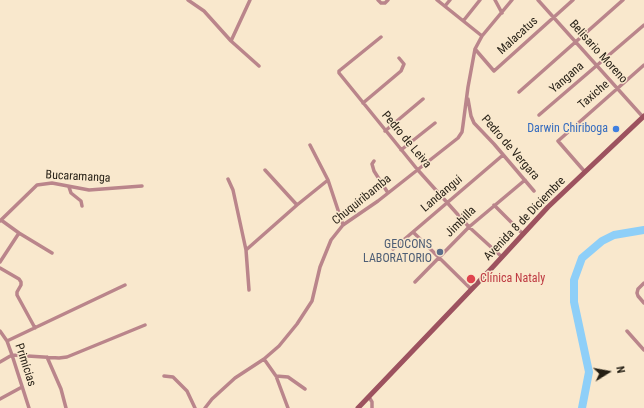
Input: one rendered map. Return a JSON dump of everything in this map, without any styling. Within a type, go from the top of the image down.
[{"type":"main road","name":"Avenida 8 de Diciembre","points":[[358,408],[548,207],[644,117]]},
{"type":"street","points":[[188,0],[204,10],[231,41],[260,66]]},
{"type":"street","points":[[231,41],[250,0]]},
{"type":"street","points":[[378,0],[381,3],[385,3],[388,0]]},
{"type":"street","points":[[437,0],[464,20],[482,36]]},
{"type":"street","points":[[445,6],[450,0]]},
{"type":"street","points":[[464,20],[480,0]]},
{"type":"street","points":[[495,0],[502,13]]},
{"type":"street","name":"Chuquiribamba","points":[[205,408],[212,399],[235,378],[264,359],[278,346],[297,324],[312,300],[320,267],[331,240],[343,225],[388,193],[458,138],[462,132],[475,49],[482,36],[512,0]]},
{"type":"street","name":"Belisario Moreno","points":[[538,0],[644,117]]},
{"type":"street","name":"Malacatus","points":[[475,49],[494,71],[573,0]]},
{"type":"street","points":[[519,92],[623,0]]},
{"type":"street","name":"Yangana","points":[[539,115],[644,25]]},
{"type":"street","name":"Pedro de Leiva","points":[[382,37],[339,71],[339,73],[385,131],[447,203],[469,227],[502,257]]},
{"type":"street","points":[[363,103],[401,70],[404,64],[399,58]]},
{"type":"street","name":"Taxiche","points":[[585,172],[558,141],[644,65]]},
{"type":"street","name":"Pedro de Vergara","points":[[467,94],[471,116],[474,122],[534,191]]},
{"type":"street","points":[[385,131],[423,99]]},
{"type":"street","points":[[401,150],[435,123]]},
{"type":"street","points":[[310,145],[328,180],[343,225]]},
{"type":"street","name":"Landangui","points":[[392,248],[413,232],[503,155]]},
{"type":"street","points":[[374,161],[372,164],[374,171],[388,193]]},
{"type":"street","points":[[265,170],[297,206]]},
{"type":"street","points":[[228,179],[246,250],[250,290]]},
{"type":"street","points":[[246,250],[328,180]]},
{"type":"street","name":"Jimbilla","points":[[415,282],[469,227],[525,180]]},
{"type":"street","name":"Bucaramanga","points":[[0,220],[37,185],[52,183],[94,190],[142,186]]},
{"type":"street","points":[[69,187],[71,193],[81,201],[82,206]]},
{"type":"street","points":[[494,205],[523,234]]},
{"type":"street","points":[[0,220],[52,252]]},
{"type":"street","points":[[413,232],[471,289]]},
{"type":"street","points":[[0,262],[19,233]]},
{"type":"street","points":[[0,268],[19,279],[21,282],[17,295],[35,328]]},
{"type":"street","points":[[644,284],[638,289],[638,296],[644,303]]},
{"type":"street","points":[[7,341],[125,285]]},
{"type":"street","points":[[0,362],[12,355],[59,358],[67,357],[146,325]]},
{"type":"street","name":"Primicias","points":[[0,331],[7,341],[29,408]]},
{"type":"street","points":[[627,331],[644,350]]},
{"type":"street","points":[[47,357],[61,389],[66,408]]},
{"type":"street","points":[[264,359],[276,376],[288,408]]},
{"type":"street","points":[[164,376],[173,377],[187,391],[195,408]]},
{"type":"street","points":[[276,376],[288,377],[305,389]]},
{"type":"street","points":[[0,399],[22,387]]},
{"type":"street","points":[[369,397],[372,402],[372,408]]},
{"type":"waterway","points":[[582,408],[589,372],[574,302],[574,280],[582,258],[602,241],[614,235],[644,230]]},
{"type":"place","name":"Darwin Chiriboga","points":[[616,129]]},
{"type":"place","name":"GEOCONS LABORATORIO","points":[[440,252]]},
{"type":"place","name":"Clínica Nataly","points":[[471,279]]}]
